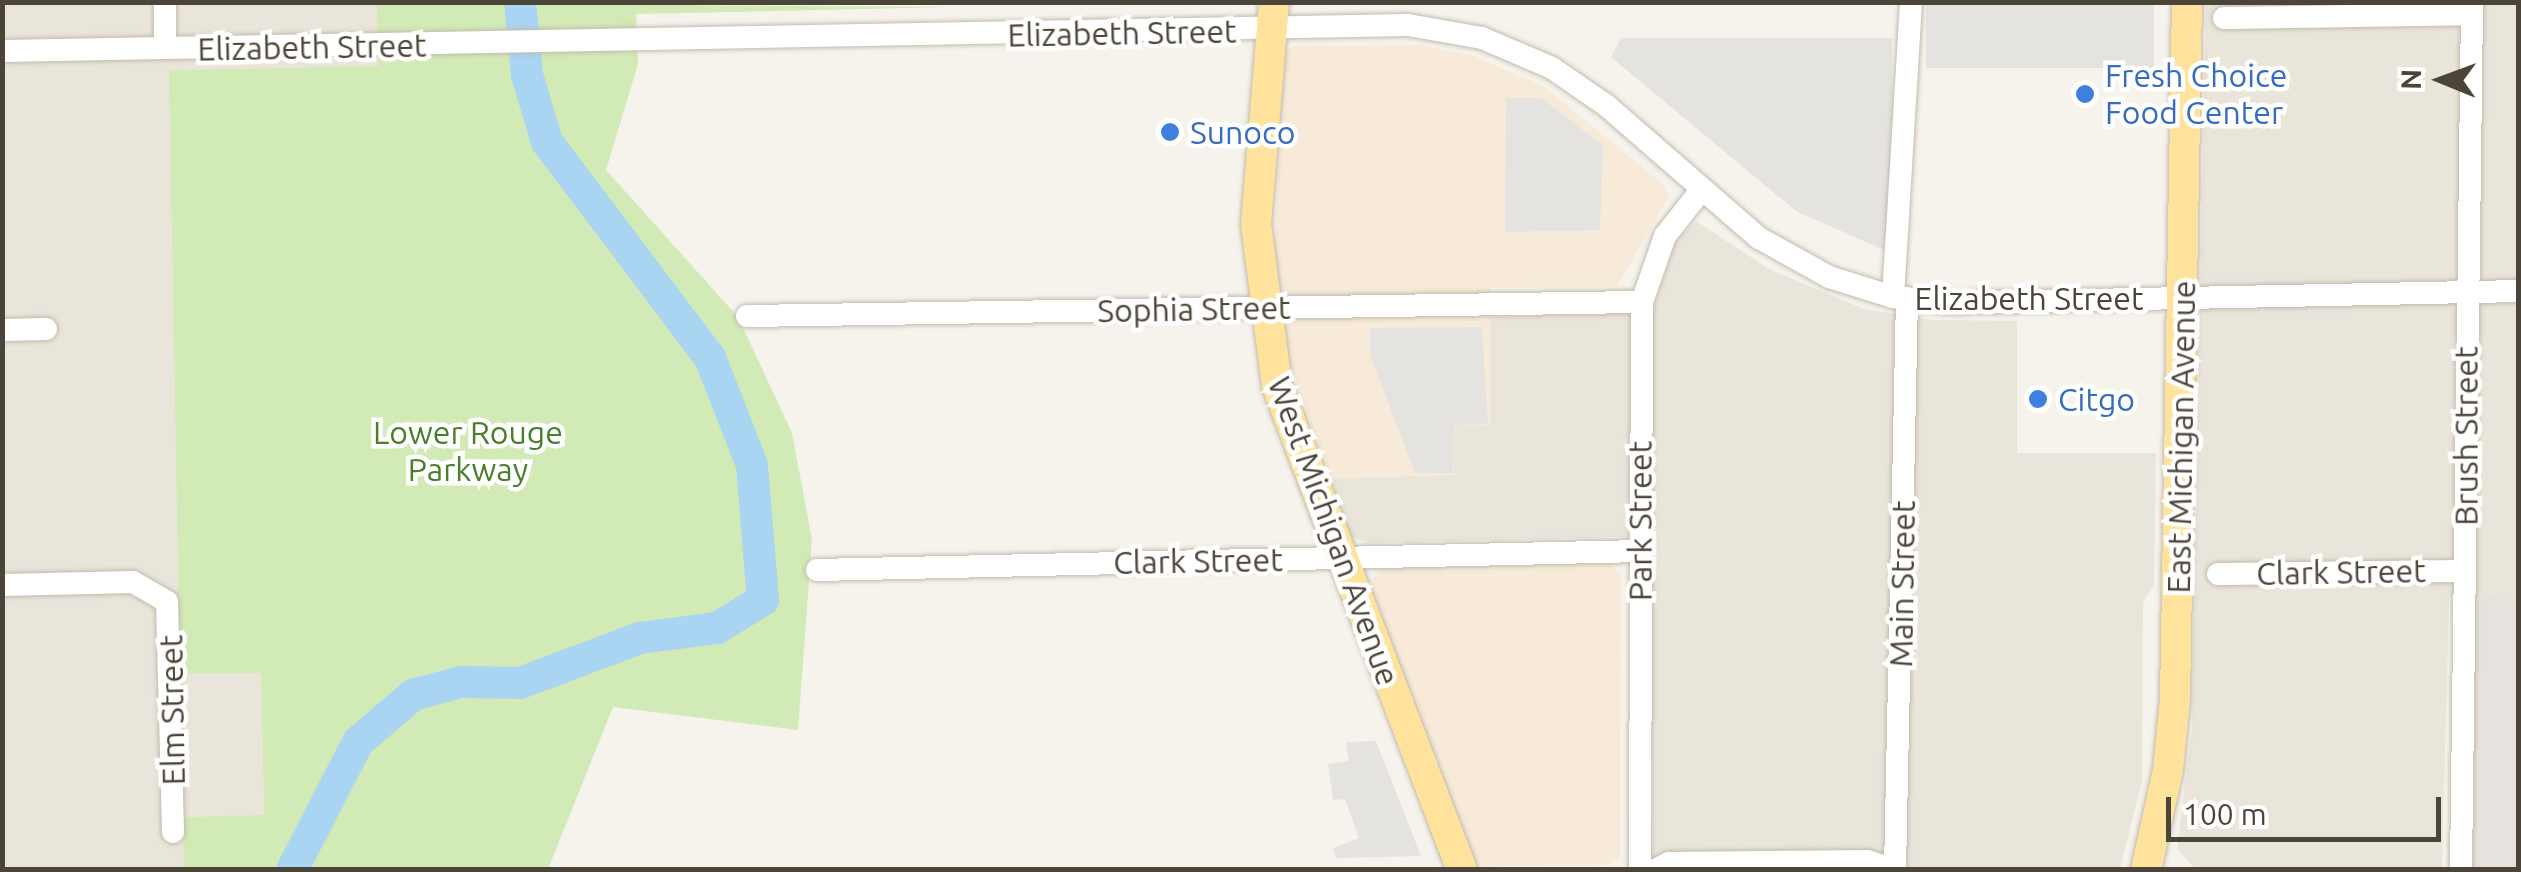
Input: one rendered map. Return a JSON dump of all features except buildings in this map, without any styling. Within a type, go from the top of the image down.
[{"type":"main road","name":"East Michigan Avenue","points":[[2146,870],[2173,726],[2184,298],[2186,2]]},
{"type":"main road","name":"West Michigan Avenue","points":[[1272,16],[1256,224],[1262,306],[1277,386],[1462,870]]},
{"type":"street","points":[[165,2],[165,48]]},
{"type":"street","name":"Main Street","points":[[1895,870],[1902,56],[1911,2]]},
{"type":"street","points":[[2224,18],[2472,8]]},
{"type":"street","name":"Brush Street","points":[[2460,870],[2472,8]]},
{"type":"street","name":"Elizabeth Street","points":[[2,51],[639,42],[1272,16],[1408,25],[1506,46],[1587,90],[1702,190],[1798,262],[1900,298],[2184,298],[2518,291]]},
{"type":"street","name":"Park Street","points":[[1640,870],[1642,302],[1665,236],[1702,190]]},
{"type":"street","name":"Sophia Street","points":[[747,316],[1642,302]]},
{"type":"street","points":[[2,330],[46,330]]},
{"type":"street","name":"Clark Street","points":[[817,570],[1640,550]]},
{"type":"street","name":"Clark Street","points":[[2218,574],[2464,571]]},
{"type":"street","name":"Elm Street","points":[[2,585],[133,582],[158,591],[171,617],[173,832]]},
{"type":"street","points":[[1655,870],[1669,863],[1867,861],[1895,870]]},
{"type":"shaded area","points":[[2,3],[377,3],[379,66],[170,70],[181,674],[261,673],[264,816],[184,817],[184,869],[3,869]]},
{"type":"shaded area","points":[[1926,3],[2154,3],[2154,68],[1926,68]]},
{"type":"shaded area","points":[[2206,3],[2518,3],[2518,597],[2449,596],[2442,870],[2195,869],[2177,849],[2192,728]]},
{"type":"shaded area","points":[[1621,38],[1892,38],[1893,200],[1884,250],[1796,211],[1611,57]]},
{"type":"shaded area","points":[[1417,45],[1471,55],[1543,86],[1664,185],[1669,196],[1617,286],[1490,288],[1490,425],[1455,426],[1454,475],[1331,478],[1283,347],[1274,268],[1283,52],[1293,46]]},
{"type":"shaded area","points":[[1506,98],[1541,98],[1603,145],[1600,230],[1505,232]]},
{"type":"shaded area","points":[[1696,221],[1769,269],[1864,309],[1932,320],[2017,321],[2017,453],[2156,453],[2154,585],[2143,602],[2142,781],[2120,869],[1653,869],[1651,536],[1371,543],[1347,536],[1331,478],[1454,475],[1454,425],[1490,425],[1490,317],[1652,312],[1675,242]]},
{"type":"shaded area","points":[[1482,327],[1488,424],[1454,425],[1453,473],[1415,473],[1370,355],[1370,328]]},
{"type":"shaded area","points":[[1608,562],[1621,575],[1620,857],[1607,865],[1482,867],[1473,861],[1371,594],[1373,579],[1383,567]]},
{"type":"shaded area","points":[[2473,596],[2518,597],[2518,869],[2463,870]]},
{"type":"shaded area","points":[[1376,741],[1421,856],[1336,858],[1333,848],[1359,838],[1345,799],[1333,800],[1328,764],[1349,761],[1346,742]]},
{"type":"green space","name":"Lower Rouge Parkway","points":[[377,3],[953,7],[636,14],[638,64],[606,170],[738,317],[792,433],[812,540],[798,730],[613,707],[548,869],[184,869],[183,817],[264,815],[261,673],[180,674],[169,70],[378,66]]},
{"type":"waterway","points":[[292,870],[358,742],[413,695],[461,682],[520,683],[640,638],[717,628],[763,600],[752,465],[710,358],[547,142],[527,75],[520,2]]},
{"type":"place","name":"Fresh Choice Food Center","points":[[2085,94]]},
{"type":"place","name":"Sunoco","points":[[1170,132]]},
{"type":"place","name":"Citgo","points":[[2038,399]]}]
